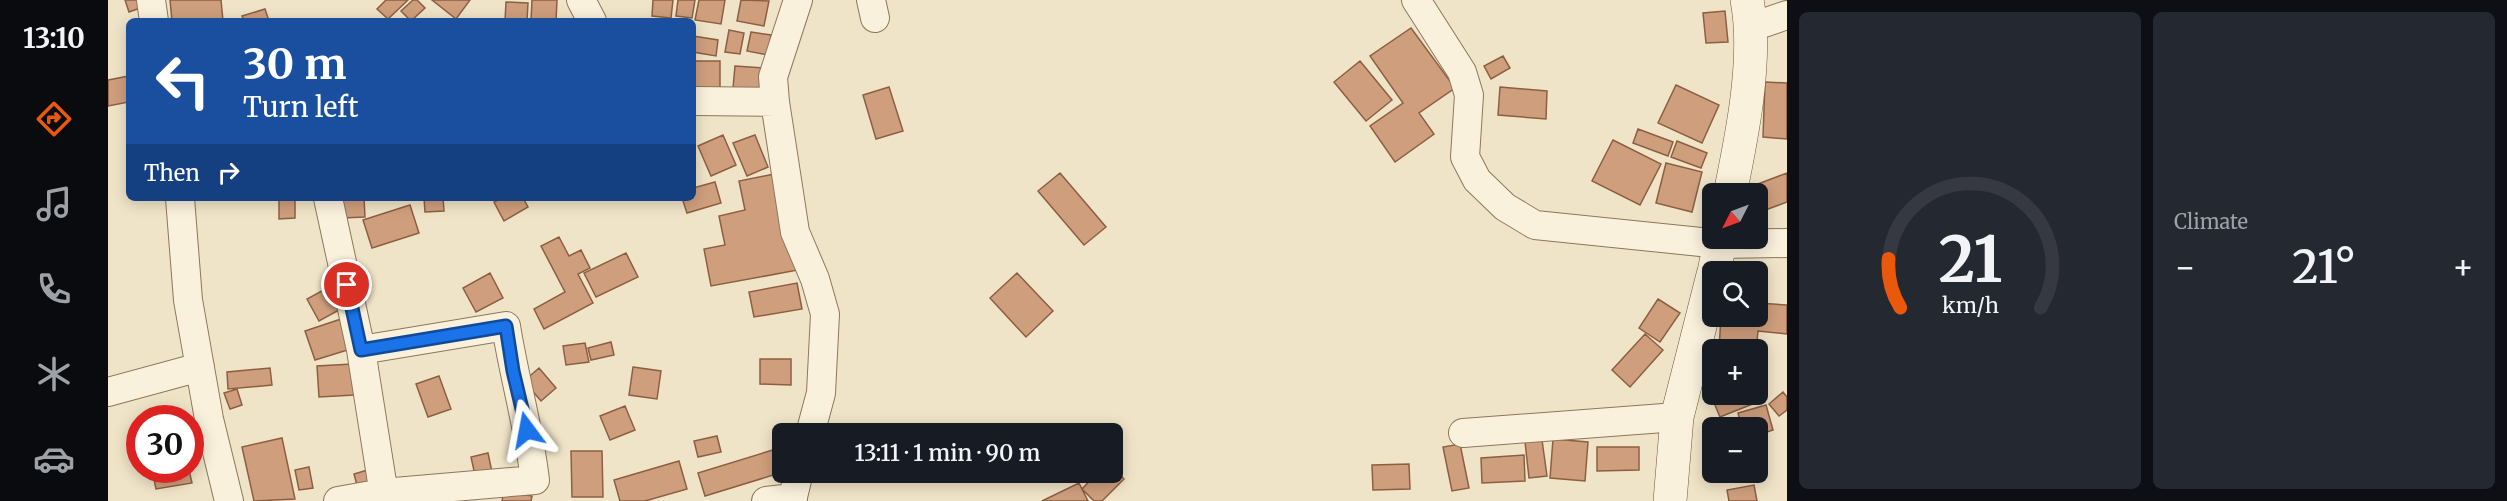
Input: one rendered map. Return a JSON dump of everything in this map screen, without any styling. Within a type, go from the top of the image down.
[{"type":"main road","points":[[1732,183],[1749,74],[1748,14]]},
{"type":"main road","points":[[1670,501],[1677,417],[1717,257]]},
{"type":"street","points":[[152,0],[154,18]]},
{"type":"street","points":[[581,0],[590,18]]},
{"type":"street","points":[[798,0],[773,77],[795,232],[815,279],[825,314],[821,393],[813,423]]},
{"type":"street","points":[[1416,0],[1462,72],[1469,95],[1465,157],[1477,180],[1505,207],[1535,225],[1717,257],[1787,243]]},
{"type":"street","points":[[1748,14],[1787,15]]},
{"type":"street","points":[[696,101],[775,102]]},
{"type":"street","points":[[180,201],[188,300],[209,419],[229,501]]},
{"type":"street","points":[[329,201],[361,350],[384,497]]},
{"type":"street","points":[[338,501],[535,480],[532,449],[513,371],[506,326],[361,350]]},
{"type":"street","points":[[108,392],[200,367]]},
{"type":"street","points":[[1462,433],[1677,417]]},
{"type":"building","points":[[125,0],[144,0],[146,6],[129,12]]},
{"type":"building","points":[[170,0],[221,0],[223,18],[172,18]]},
{"type":"building","points":[[386,0],[408,0],[389,18],[377,9]]},
{"type":"building","points":[[413,0],[417,0],[425,8],[414,18],[408,18],[401,11]]},
{"type":"building","points":[[432,0],[470,0],[455,18]]},
{"type":"building","points":[[532,0],[557,0],[556,18],[531,18]]},
{"type":"building","points":[[653,0],[673,0],[671,18],[652,16]]},
{"type":"building","points":[[678,0],[695,0],[692,18],[676,16]]},
{"type":"building","points":[[699,0],[725,0],[721,24],[696,20]]},
{"type":"building","points":[[741,0],[769,1],[764,26],[737,21]]},
{"type":"building","points":[[506,2],[528,3],[527,18],[505,18]]},
{"type":"building","points":[[265,9],[268,18],[243,18],[242,16]]},
{"type":"building","points":[[1725,11],[1728,42],[1706,43],[1703,13]]},
{"type":"building","points":[[1411,28],[1455,88],[1419,113],[1434,134],[1395,162],[1370,126],[1403,103],[1370,56]]},
{"type":"building","points":[[729,30],[744,33],[740,54],[725,52]]},
{"type":"building","points":[[751,32],[771,35],[768,55],[747,51]]},
{"type":"building","points":[[696,36],[718,40],[716,56],[696,53]]},
{"type":"building","points":[[1503,56],[1510,68],[1491,79],[1484,66]]},
{"type":"building","points":[[696,61],[720,61],[720,94],[696,93]]},
{"type":"building","points":[[1360,61],[1392,100],[1366,121],[1334,82]]},
{"type":"building","points":[[735,66],[764,68],[761,90],[733,88]]},
{"type":"building","points":[[126,77],[126,103],[108,106],[108,80]]},
{"type":"building","points":[[1765,82],[1787,83],[1787,139],[1763,137]]},
{"type":"building","points":[[1676,85],[1719,105],[1702,143],[1658,123]]},
{"type":"building","points":[[889,87],[903,131],[876,139],[863,95]]},
{"type":"building","points":[[1500,87],[1547,91],[1546,119],[1498,115]]},
{"type":"building","points":[[1638,129],[1673,142],[1668,156],[1633,143]]},
{"type":"building","points":[[723,135],[736,165],[711,176],[698,146]]},
{"type":"building","points":[[755,135],[768,167],[747,176],[733,143]]},
{"type":"building","points":[[1613,140],[1661,164],[1640,205],[1592,181]]},
{"type":"building","points":[[1677,141],[1707,153],[1701,168],[1671,157]]},
{"type":"building","points":[[1666,163],[1702,172],[1692,212],[1656,203]]},
{"type":"building","points":[[779,173],[798,270],[711,286],[704,249],[725,245],[719,216],[745,210],[739,181]]},
{"type":"building","points":[[1060,173],[1106,227],[1084,245],[1038,191]]},
{"type":"building","points":[[1787,173],[1787,202],[1768,209],[1768,183],[1761,183]]},
{"type":"building","points":[[715,182],[721,203],[687,213],[683,201],[696,201],[696,187]]},
{"type":"building","points":[[279,201],[295,201],[295,218],[279,219]]},
{"type":"building","points":[[341,201],[364,201],[365,217],[342,218]]},
{"type":"building","points":[[424,201],[443,201],[444,211],[425,212]]},
{"type":"building","points":[[525,201],[528,207],[504,221],[494,202]]},
{"type":"building","points":[[410,205],[419,233],[372,248],[363,220]]},
{"type":"building","points":[[559,237],[569,256],[581,250],[590,268],[578,274],[593,303],[544,329],[534,309],[565,292],[541,246]]},
{"type":"building","points":[[626,253],[638,277],[596,297],[584,273]]},
{"type":"building","points":[[490,273],[503,298],[476,312],[463,288]]},
{"type":"building","points":[[1017,273],[1053,311],[1026,337],[990,298]]},
{"type":"building","points":[[797,283],[802,309],[754,317],[749,292]]},
{"type":"building","points":[[329,287],[341,309],[319,321],[307,299]]},
{"type":"building","points":[[1658,299],[1680,313],[1660,342],[1639,328]]},
{"type":"building","points":[[1768,304],[1787,305],[1787,334],[1758,331],[1757,339],[1720,339],[1720,327],[1768,327]]},
{"type":"building","points":[[344,318],[354,348],[315,360],[305,331]]},
{"type":"building","points":[[1645,334],[1663,350],[1630,387],[1612,370]]},
{"type":"building","points":[[611,342],[614,355],[591,360],[588,348]]},
{"type":"building","points":[[585,343],[589,362],[566,365],[563,346]]},
{"type":"building","points":[[760,359],[791,359],[791,385],[760,384]]},
{"type":"building","points":[[352,364],[354,395],[319,397],[317,366]]},
{"type":"building","points":[[633,367],[661,371],[657,399],[629,395]]},
{"type":"building","points":[[270,368],[272,385],[228,389],[227,372]]},
{"type":"building","points":[[539,368],[556,388],[541,401],[524,381]]},
{"type":"building","points":[[439,376],[451,409],[428,417],[416,384]]},
{"type":"building","points":[[237,389],[242,405],[230,409],[224,393]]},
{"type":"building","points":[[1783,392],[1787,397],[1787,410],[1779,416],[1769,404]]},
{"type":"building","points":[[1715,405],[1750,405],[1720,417]]},
{"type":"building","points":[[1766,405],[1773,430],[1768,432],[1768,417],[1739,417],[1738,413]]},
{"type":"building","points":[[625,406],[635,430],[610,440],[600,416]]},
{"type":"building","points":[[717,436],[721,452],[698,457],[694,441]]},
{"type":"building","points":[[282,438],[295,499],[254,501],[242,447]]},
{"type":"building","points":[[1553,439],[1588,442],[1585,481],[1550,478]]},
{"type":"building","points":[[1542,440],[1547,476],[1529,478],[1525,442]]},
{"type":"building","points":[[1460,444],[1469,488],[1452,491],[1443,447]]},
{"type":"building","points":[[1597,447],[1639,447],[1639,470],[1597,471]]},
{"type":"building","points":[[772,450],[772,475],[705,496],[698,473]]},
{"type":"building","points":[[571,451],[602,451],[603,497],[572,497]]},
{"type":"building","points":[[488,453],[493,477],[476,480],[471,457]]},
{"type":"building","points":[[1524,455],[1525,481],[1482,483],[1481,458]]},
{"type":"building","points":[[679,461],[687,489],[645,501],[620,501],[614,480]]},
{"type":"building","points":[[1409,464],[1410,489],[1373,490],[1372,465]]},
{"type":"building","points":[[309,467],[313,488],[299,490],[295,470]]},
{"type":"building","points":[[371,469],[375,485],[358,489],[354,474]]},
{"type":"building","points":[[155,483],[192,483],[156,489]]},
{"type":"building","points":[[1079,483],[1088,501],[1042,501]]},
{"type":"building","points":[[1088,483],[1120,483],[1102,501],[1094,501],[1082,489]]},
{"type":"building","points":[[1754,485],[1757,501],[1729,501],[1727,490]]},
{"type":"building","points":[[504,491],[532,496],[531,501],[502,501]]},
{"type":"route","points":[[347,285],[361,350],[506,326],[513,371],[527,430]]}]
